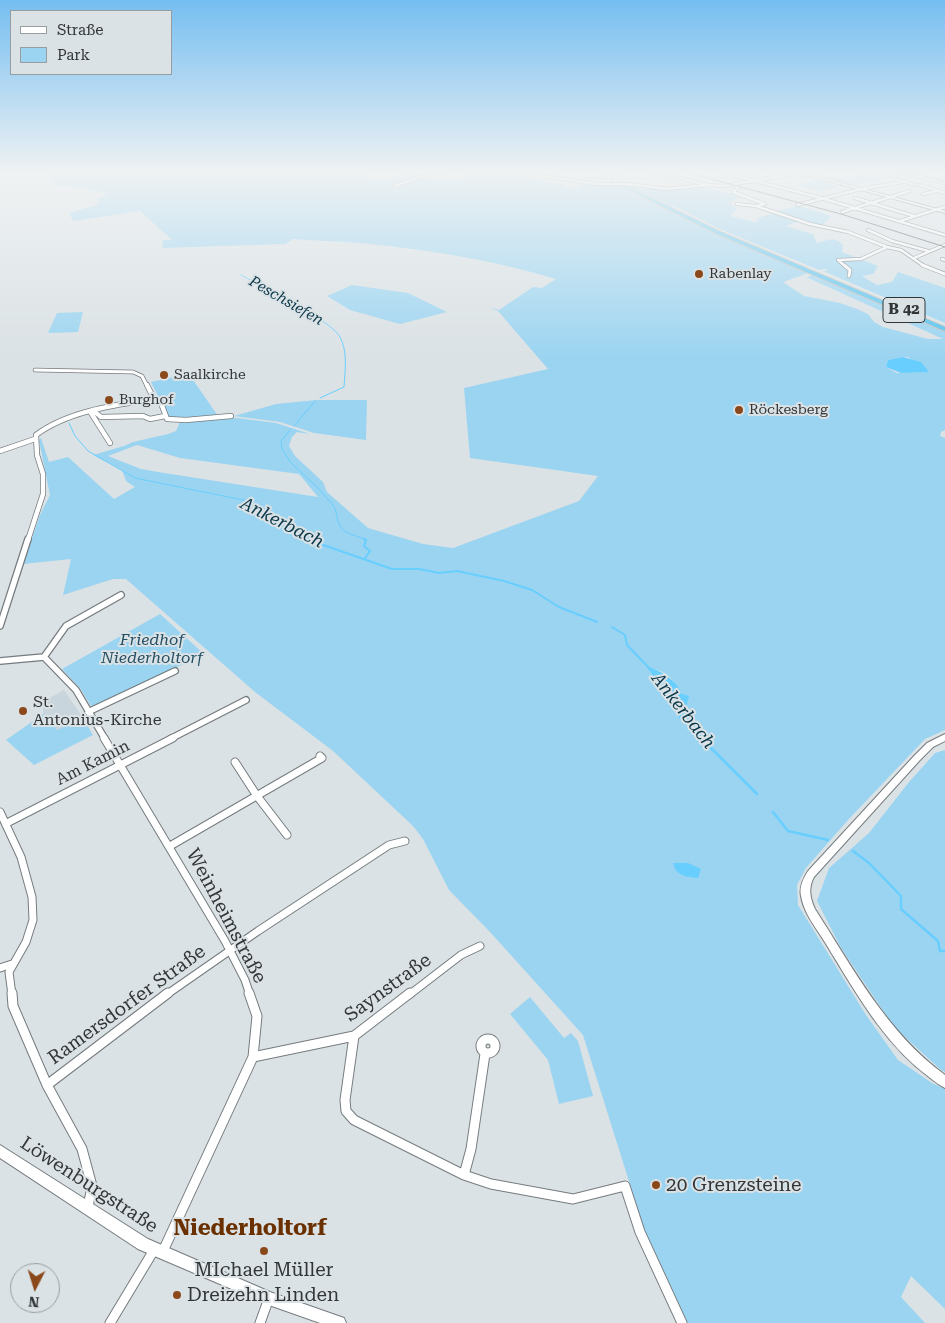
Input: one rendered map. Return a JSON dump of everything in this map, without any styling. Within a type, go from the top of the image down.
[{"type":"highway","name":"B 42","points":[[721,234],[945,327]]},
{"type":"highway","name":"B 42","points":[[729,234],[933,320],[945,327]]},
{"type":"street","points":[[853,234],[905,252],[924,266],[945,274]]},
{"type":"street","points":[[876,234],[892,241],[928,251]]},
{"type":"street","points":[[914,258],[945,245]]},
{"type":"street","points":[[850,276],[850,270],[838,260],[861,259],[887,247]]},
{"type":"street","points":[[34,370],[133,372],[142,376],[154,399],[161,403],[165,416],[168,419],[186,420],[231,416]]},
{"type":"street","points":[[0,451],[35,439],[36,435],[46,428],[93,412],[116,405],[154,399]]},
{"type":"street","points":[[93,412],[100,418],[143,416],[150,419],[165,416]]},
{"type":"street","points":[[93,412],[110,443]]},
{"type":"street","points":[[0,626],[43,494],[43,474],[37,455],[38,446],[35,439]]},
{"type":"street","points":[[0,662],[44,657],[66,626],[121,595]]},
{"type":"street","name":"Weinheimstraße","points":[[44,657],[76,690],[119,765],[170,846],[245,980],[257,1016],[253,1057],[158,1251],[110,1323]]},
{"type":"street","points":[[88,712],[175,671]]},
{"type":"street","name":"Am Kamin","points":[[7,823],[246,700]]},
{"type":"street","points":[[945,737],[930,745],[917,758],[811,874],[804,890],[806,901],[812,912],[892,1033],[912,1057],[930,1073],[945,1082]]},
{"type":"street","points":[[170,846],[322,758],[320,756]]},
{"type":"street","points":[[235,762],[257,796],[288,836]]},
{"type":"street","points":[[0,812],[7,823],[20,857],[30,889],[33,912],[33,920],[26,942],[9,972],[13,1006],[47,1085],[82,1149],[92,1186],[88,1208]]},
{"type":"street","name":"Ramersdorfer Straße","points":[[47,1085],[139,1013],[229,950],[389,845],[405,841]]},
{"type":"street","name":"Saynstraße","points":[[253,1057],[354,1036],[461,954],[480,946]]},
{"type":"street","points":[[0,968],[12,964]]},
{"type":"street","points":[[354,1036],[345,1100],[346,1110],[354,1120],[464,1175],[491,1184],[573,1199],[626,1186],[640,1232],[682,1323]]},
{"type":"street","points":[[464,1175],[471,1148],[486,1054]]},
{"type":"street","name":"Löwenburgstraße","points":[[0,1151],[158,1251],[269,1298],[339,1323]]},
{"type":"street","points":[[260,1323],[269,1298]]},
{"type":"shaded area","points":[[64,690],[83,718],[57,730],[43,714],[43,702]]},
{"type":"green space","points":[[165,234],[721,234],[809,273],[783,282],[804,296],[840,303],[857,309],[868,314],[874,322],[883,327],[928,339],[943,339],[806,277],[814,275],[945,332],[945,430],[941,432],[940,436],[945,438],[945,730],[925,739],[848,820],[806,868],[797,885],[798,905],[866,1015],[898,1060],[932,1083],[945,1089],[945,1309],[911,1276],[901,1297],[925,1323],[685,1323],[644,1229],[583,1035],[490,932],[449,890],[423,839],[413,826],[333,751],[255,692],[126,579],[113,579],[63,595],[71,559],[23,564],[40,515],[50,495],[39,440],[41,438],[49,462],[68,457],[114,499],[135,487],[126,481],[122,470],[93,455],[176,431],[180,422],[237,418],[276,423],[310,434],[297,432],[292,437],[289,446],[295,456],[323,482],[327,492],[368,528],[423,544],[453,548],[579,501],[598,476],[470,458],[464,388],[548,369],[498,311],[488,307],[499,310],[533,287],[542,288],[556,279],[463,257],[393,246],[293,239],[285,244],[162,248],[163,240],[172,240]],"holes":[[[908,357],[927,372],[897,373],[886,367],[888,360]],[[137,445],[180,458],[299,474],[318,497],[141,469],[108,456]],[[647,668],[658,670],[672,679],[693,716],[678,707]]]},
{"type":"green space","points":[[731,234],[812,234],[817,243],[837,240],[843,245],[842,252],[878,266],[873,274],[862,276],[877,285],[892,282],[898,272],[945,288],[945,323],[823,271],[828,270],[819,270]]},
{"type":"green space","name":"Peschsiefen","points":[[352,285],[408,293],[447,312],[400,324],[350,310],[327,296]]},
{"type":"green space","points":[[83,312],[78,332],[48,333],[57,313]]},
{"type":"green space","points":[[189,374],[218,416],[169,418],[156,398],[158,396],[151,382]]},
{"type":"green space","points":[[316,400],[367,400],[366,440],[314,433],[280,422],[234,416],[276,404]]},
{"type":"green space","name":"Friedhof Niederholtorf","points":[[160,614],[204,654],[99,705],[91,706],[80,688],[62,669]]},
{"type":"green space","points":[[43,714],[57,730],[83,718],[93,735],[34,765],[6,740]]},
{"type":"green space","points":[[945,750],[945,1072],[894,1027],[841,948],[817,901],[829,868],[869,833],[909,782],[935,753]]},
{"type":"green space","points":[[530,997],[564,1038],[571,1033],[578,1041],[593,1096],[559,1104],[548,1060],[510,1014]]},
{"type":"water","points":[[903,357],[921,362],[929,372],[901,373],[886,367],[888,360]]},
{"type":"water","points":[[649,667],[668,677],[682,694],[689,696],[686,707],[694,716],[693,720],[679,718],[678,707],[647,668]]},
{"type":"water","points":[[673,863],[688,863],[701,869],[698,878],[679,873]]},
{"type":"waterway","name":"Peschsiefen","points":[[241,275],[310,313],[324,322],[340,337],[345,355],[344,387],[320,398]]},
{"type":"waterway","name":"Peschsiefen","points":[[294,426],[315,401]]},
{"type":"waterway","name":"Ankerbach","points":[[69,423],[75,436],[88,451],[135,478],[248,501],[310,540]]},
{"type":"waterway","name":"Peschsiefen","points":[[291,429],[281,441],[282,449],[291,463],[333,505],[341,528],[347,533],[366,540]]},
{"type":"waterway","name":"Ankerbach","points":[[306,539],[392,569],[419,569],[439,573],[457,571],[504,581],[532,590],[559,607],[597,622]]},
{"type":"waterway","name":"Peschsiefen","points":[[365,558],[370,551],[364,546],[366,540]]},
{"type":"waterway","name":"Ankerbach","points":[[612,627],[625,635],[627,645],[649,668]]},
{"type":"waterway","name":"Ankerbach","points":[[690,718],[702,739]]},
{"type":"waterway","name":"Ankerbach","points":[[702,739],[757,794]]},
{"type":"waterway","name":"Ankerbach","points":[[773,812],[788,831],[828,840]]},
{"type":"waterway","name":"Ankerbach","points":[[853,851],[869,863],[901,896],[901,909],[938,941],[940,951],[945,951]]},
{"type":"tram line","points":[[903,234],[945,247]]},
{"type":"place","name":"Rabenlay","points":[[699,274]]},
{"type":"place","name":"Saalkirche","points":[[164,375]]},
{"type":"place","name":"Burghof","points":[[109,400]]},
{"type":"place","name":"Röckesberg","points":[[739,410]]},
{"type":"place","name":"St. Antonius-Kirche","points":[[23,711]]},
{"type":"place","name":"20 Grenzsteine","points":[[656,1185]]},
{"type":"place","name":"MIchael Müller","points":[[264,1251]]},
{"type":"place","name":"Dreizehn Linden","points":[[177,1295]]},
{"type":"district","name":"Niederholtorf","points":[[250,1229]]}]
